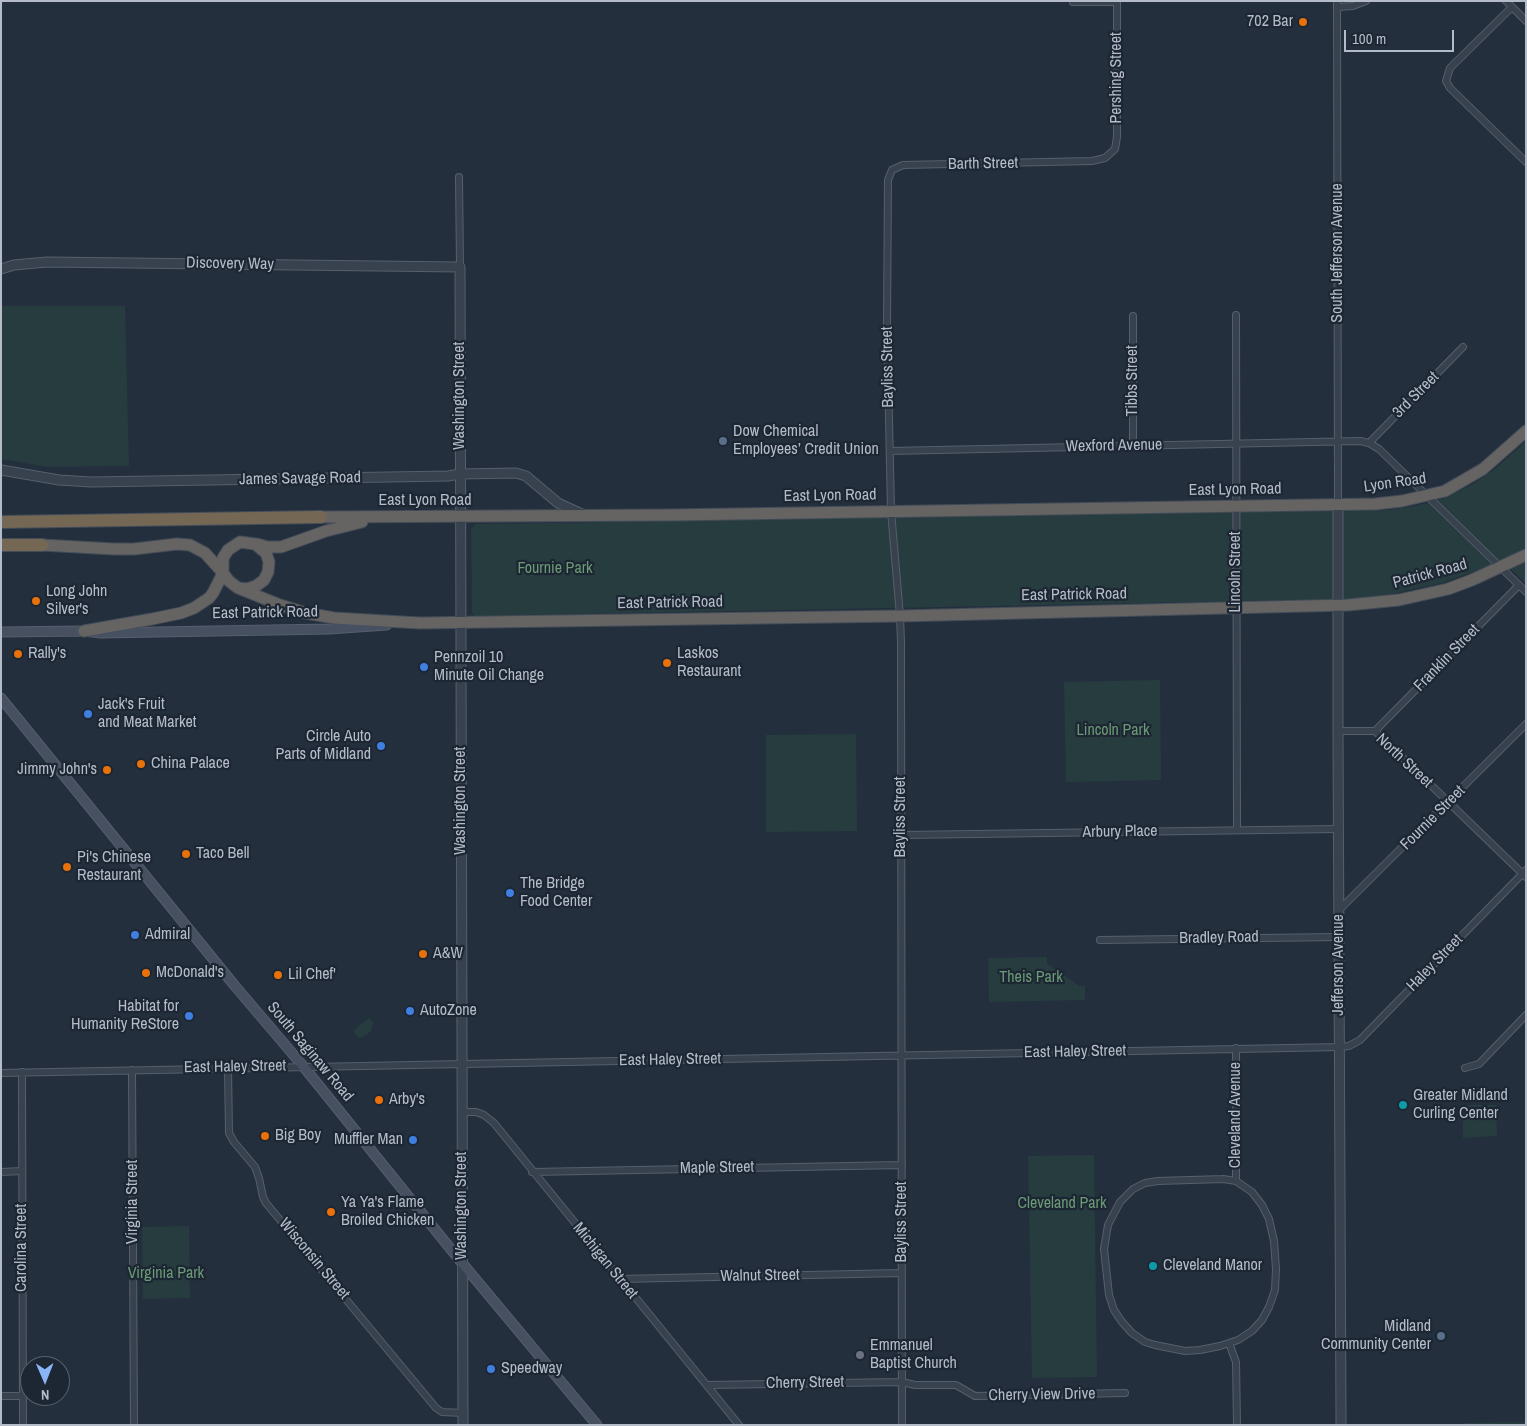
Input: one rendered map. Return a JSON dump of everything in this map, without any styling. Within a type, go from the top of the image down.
[{"type":"highway","name":"Lyon Road","points":[[1338,505],[1402,501],[1445,490],[1483,469],[1526,431]]},
{"type":"highway","name":"East Lyon Road","points":[[321,517],[587,516],[1338,505]]},
{"type":"highway","points":[[1,522],[321,517]]},
{"type":"highway","points":[[84,631],[185,612],[200,604],[211,596],[223,572],[223,558],[232,546],[240,542],[271,548],[286,546],[326,530],[378,517]]},
{"type":"highway","points":[[1,545],[123,549],[185,544],[198,548],[205,553],[233,585],[260,598],[314,614],[420,624]]},
{"type":"highway","points":[[233,585],[242,588],[252,588],[260,584],[267,576],[269,567],[268,557],[263,549],[255,544]]},
{"type":"highway","name":"Patrick Road","points":[[1339,605],[1375,603],[1424,595],[1472,580],[1526,555]]},
{"type":"highway","name":"East Patrick Road","points":[[420,624],[900,616],[1339,605]]},
{"type":"highway","points":[[142,632],[144,625],[152,619]]},
{"type":"main road","name":"East Patrick Road","points":[[1,632],[84,631],[101,633],[334,628],[420,624]]},
{"type":"main road","name":"South Saginaw Road","points":[[1,698],[597,1425]]},
{"type":"street","points":[[1337,4],[1353,6],[1366,1]]},
{"type":"street","points":[[1506,1],[1526,21]]},
{"type":"street","points":[[1073,2],[1117,2]]},
{"type":"street","name":"Pershing Street","points":[[1112,153],[1117,144],[1117,2]]},
{"type":"street","name":"South Jefferson Avenue","points":[[1337,4],[1338,505]]},
{"type":"street","points":[[1512,7],[1450,68],[1446,81],[1450,88],[1526,162]]},
{"type":"street","name":"Barth Street","points":[[887,209],[889,175],[892,170],[904,165],[1092,162],[1099,161],[1112,153]]},
{"type":"street","name":"Washington Street","points":[[459,177],[463,1425]]},
{"type":"street","name":"Bayliss Street","points":[[887,209],[887,325],[891,511],[900,616],[902,1425]]},
{"type":"street","name":"Discovery Way","points":[[1,269],[14,265],[47,262],[460,267]]},
{"type":"street","name":"Lincoln Street","points":[[1236,315],[1237,830]]},
{"type":"street","name":"Tibbs Street","points":[[1133,316],[1133,446]]},
{"type":"street","name":"3rd Street","points":[[1369,443],[1463,347]]},
{"type":"street","name":"Wexford Avenue","points":[[890,451],[1360,441],[1369,443]]},
{"type":"street","points":[[1369,443],[1379,449],[1526,592]]},
{"type":"street","name":"James Savage Road","points":[[1,470],[52,479],[91,482],[448,476],[516,473],[526,476],[558,502],[587,516]]},
{"type":"street","name":"Jefferson Avenue","points":[[1338,505],[1341,1425]]},
{"type":"street","name":"Franklin Street","points":[[1375,731],[1519,585]]},
{"type":"street","name":"Fournie Street","points":[[1338,911],[1526,724]]},
{"type":"street","name":"North Street","points":[[1338,731],[1375,731],[1525,873]]},
{"type":"street","name":"Arbury Place","points":[[901,835],[1338,829]]},
{"type":"street","name":"Haley Street","points":[[1339,1047],[1349,1046],[1360,1040],[1525,873]]},
{"type":"street","name":"Bradley Road","points":[[1100,940],[1339,937]]},
{"type":"street","points":[[1465,1068],[1479,1064],[1526,1015]]},
{"type":"street","name":"East Haley Street","points":[[1,1073],[1339,1047]]},
{"type":"street","name":"Cleveland Avenue","points":[[1236,1048],[1236,1181]]},
{"type":"street","name":"Wisconsin Street","points":[[228,1068],[229,1133],[255,1167],[260,1178],[263,1197],[266,1203],[436,1408],[442,1412],[463,1413]]},
{"type":"street","name":"Virginia Street","points":[[132,1070],[134,1425]]},
{"type":"street","name":"Carolina Street","points":[[22,1072],[23,1356]]},
{"type":"street","name":"Michigan Street","points":[[462,1112],[476,1112],[494,1123],[739,1425]]},
{"type":"street","name":"Maple Street","points":[[532,1172],[902,1165]]},
{"type":"street","points":[[1,1172],[22,1171]]},
{"type":"street","points":[[1158,1181],[1236,1181],[1252,1192],[1262,1205],[1269,1219],[1274,1241],[1276,1269],[1275,1290],[1270,1307],[1252,1332],[1229,1343],[1200,1350],[1186,1350],[1145,1342],[1132,1333],[1114,1310],[1109,1295],[1104,1249],[1108,1225],[1120,1202],[1133,1189],[1145,1183],[1158,1181]]},
{"type":"street","name":"Walnut Street","points":[[619,1278],[902,1273]]},
{"type":"street","points":[[1229,1343],[1236,1362],[1237,1425]]},
{"type":"street","name":"Cherry Street","points":[[707,1386],[902,1382]]},
{"type":"street","name":"Cherry View Drive","points":[[902,1382],[915,1385],[956,1386],[975,1396],[1125,1393]]},
{"type":"street","points":[[1,1396],[20,1396]]},
{"type":"street","name":"Carolina Street","points":[[23,1406],[23,1425]]},
{"type":"green space","points":[[1,306],[125,306],[129,466],[48,467],[1,459]]},
{"type":"green space","name":"Fournie Park","points":[[1526,441],[1526,584],[1503,561],[1442,583],[1387,595],[1353,599],[475,616],[472,613],[471,529],[476,524],[1388,510],[1415,506],[1446,498],[1473,484],[1494,470]]},
{"type":"green space","name":"Lincoln Park","points":[[1160,680],[1161,780],[1066,782],[1064,682]]},
{"type":"green space","points":[[856,734],[857,831],[766,832],[766,735]]},
{"type":"green space","name":"Theis Park","points":[[1047,957],[1047,963],[1079,986],[1085,986],[1085,1000],[989,1002],[988,958]]},
{"type":"green space","points":[[369,1018],[373,1022],[371,1031],[358,1038],[354,1033],[355,1029]]},
{"type":"green space","points":[[1463,1105],[1496,1105],[1497,1136],[1463,1138]]},
{"type":"green space","name":"Cleveland Park","points":[[1094,1155],[1097,1377],[1032,1378],[1028,1156]]},
{"type":"green space","name":"Virginia Park","points":[[189,1226],[190,1298],[143,1299],[142,1227]]},
{"type":"green space","points":[[1526,1422],[1526,1425],[1462,1425],[1464,1423]]},
{"type":"place","name":"702 Bar","points":[[1303,22]]},
{"type":"place","name":"Dow Chemical Employees’ Credit Union","points":[[723,441]]},
{"type":"place","name":"Long John Silver's","points":[[36,601]]},
{"type":"place","name":"Rally's","points":[[18,654]]},
{"type":"place","name":"Laskos Restaurant","points":[[667,663]]},
{"type":"place","name":"Pennzoil 10 Minute Oil Change","points":[[424,667]]},
{"type":"place","name":"Jack's Fruit and Meat Market","points":[[88,714]]},
{"type":"place","name":"Circle Auto Parts of Midland","points":[[381,746]]},
{"type":"place","name":"China Palace","points":[[141,764]]},
{"type":"place","name":"Jimmy John's","points":[[107,770]]},
{"type":"place","name":"Taco Bell","points":[[186,854]]},
{"type":"place","name":"Pi's Chinese Restaurant","points":[[67,867]]},
{"type":"place","name":"The Bridge Food Center","points":[[510,893]]},
{"type":"place","name":"Admiral","points":[[135,935]]},
{"type":"place","name":"A&W","points":[[423,954]]},
{"type":"place","name":"McDonald's","points":[[146,973]]},
{"type":"place","name":"Lil Chef'","points":[[278,975]]},
{"type":"place","name":"AutoZone","points":[[410,1011]]},
{"type":"place","name":"Habitat for Humanity ReStore","points":[[189,1016]]},
{"type":"place","name":"Arby's","points":[[379,1100]]},
{"type":"place","name":"Greater Midland Curling Center","points":[[1403,1105]]},
{"type":"place","name":"Big Boy","points":[[265,1136]]},
{"type":"place","name":"Muffler Man","points":[[413,1140]]},
{"type":"place","name":"Ya Ya's Flame Broiled Chicken","points":[[331,1212]]},
{"type":"place","name":"Cleveland Manor","points":[[1153,1266]]},
{"type":"place","name":"Midland Community Center","points":[[1441,1336]]},
{"type":"place","name":"Emmanuel Baptist Church","points":[[860,1355]]},
{"type":"place","name":"Speedway","points":[[491,1369]]}]
